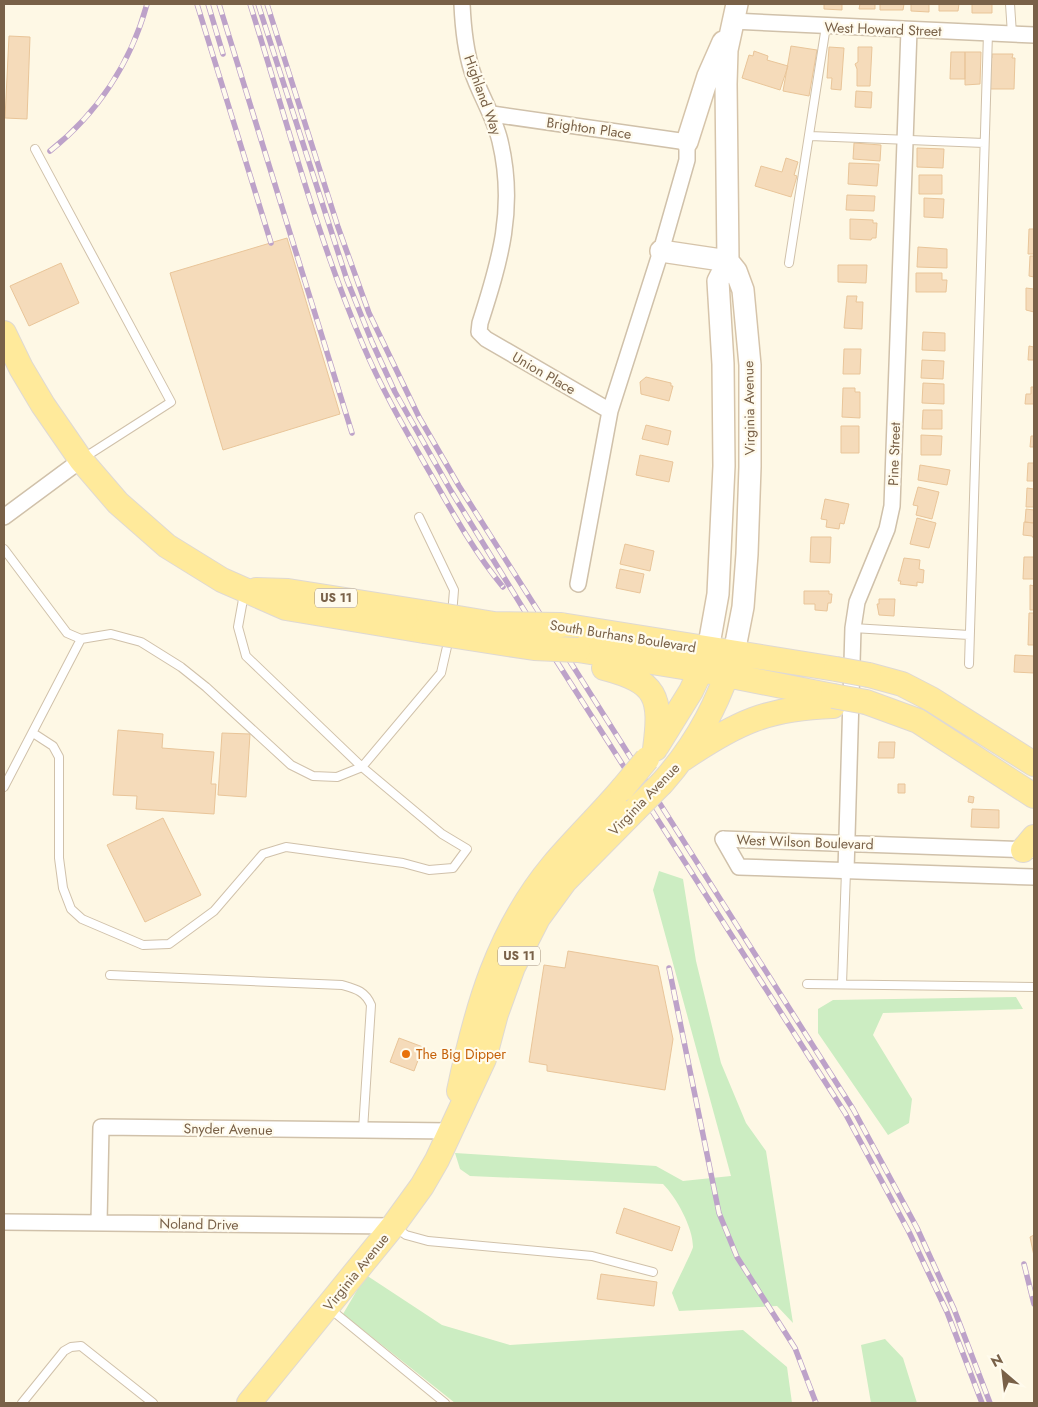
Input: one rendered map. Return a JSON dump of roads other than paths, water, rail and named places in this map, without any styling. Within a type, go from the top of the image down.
[{"type":"main road","points":[[687,142],[708,76],[735,13]]},
{"type":"main road","name":"Virginia Avenue","points":[[451,1132],[478,1006],[497,957],[524,907],[552,866],[651,754],[691,692],[704,660],[718,594],[724,466],[724,364],[718,281],[728,261],[726,84],[727,50],[735,13]]},
{"type":"main road","points":[[661,251],[728,261]]},
{"type":"main road","name":"Virginia Avenue","points":[[249,1403],[393,1226],[426,1179],[451,1132],[484,1059],[496,1014],[513,967],[538,918],[565,881],[662,783],[682,759],[700,732],[727,676],[743,607],[750,467],[750,365],[743,290],[736,271],[728,261]]},
{"type":"main road","name":"South Burhans Boulevard","points":[[4,332],[43,405],[81,460],[118,502],[168,546],[214,576],[244,589],[288,591],[534,648],[581,656],[704,660],[734,652]]},
{"type":"main road","name":"South Burhans Boulevard","points":[[426,622],[561,624],[704,660]]},
{"type":"main road","points":[[734,652],[869,675],[902,684],[931,699],[1034,764]]},
{"type":"main road","points":[[581,656],[632,675],[649,689],[654,701],[658,722],[651,754]]},
{"type":"main road","points":[[704,660],[727,676],[834,701],[893,710],[918,721],[952,741],[1034,796]]},
{"type":"main road","points":[[682,759],[744,722],[771,712],[834,701]]},
{"type":"street","name":"Highland Way","points":[[462,4],[466,51],[472,73],[492,114],[506,170],[507,202],[502,249],[479,332]]},
{"type":"street","name":"West Howard Street","points":[[735,13],[826,26],[1034,35]]},
{"type":"street","name":"Pine Street","points":[[846,871],[853,628],[857,602],[887,529],[892,506],[908,30]]},
{"type":"street","name":"Brighton Place","points":[[492,114],[687,142]]},
{"type":"street","points":[[578,584],[610,411],[661,251],[687,160],[687,142]]},
{"type":"street","name":"Union Place","points":[[479,332],[486,339],[610,411]]},
{"type":"street","points":[[4,517],[81,460]]},
{"type":"street","name":"West Wilson Boulevard","points":[[1030,846],[724,839],[739,867],[1034,877]]},
{"type":"street","name":"Snyder Avenue","points":[[99,1222],[101,1128],[451,1132]]},
{"type":"street","name":"Noland Drive","points":[[4,1222],[393,1226]]},
{"type":"lane","points":[[1010,4],[1012,34]]},
{"type":"lane","points":[[789,263],[826,26]]},
{"type":"lane","points":[[969,664],[988,33]]},
{"type":"lane","points":[[810,136],[984,143]]},
{"type":"lane","points":[[35,149],[171,402],[81,460]]},
{"type":"lane","points":[[4,549],[67,633],[81,639],[111,634],[141,642],[181,667],[291,764],[312,776],[337,777],[362,767],[441,673],[448,651],[454,590],[419,518]]},
{"type":"lane","points":[[33,733],[54,746],[59,757],[59,858],[62,888],[71,909],[82,919],[143,945],[169,944],[214,911],[264,854],[286,847],[403,863],[429,870],[453,868],[467,850],[442,834],[362,767],[246,656],[238,627],[244,589]]},
{"type":"lane","points":[[853,628],[969,635]]},
{"type":"lane","points":[[4,787],[81,639]]},
{"type":"lane","points":[[842,984],[846,871]]},
{"type":"lane","points":[[110,975],[342,985],[359,990],[367,996],[371,1004],[363,1130]]},
{"type":"lane","points":[[807,984],[1034,987]]},
{"type":"lane","points":[[393,1226],[406,1235],[428,1241],[592,1256],[653,1272]]},
{"type":"lane","points":[[327,1307],[445,1403]]},
{"type":"lane","points":[[22,1403],[64,1351],[71,1347],[81,1346],[153,1403]]},
{"type":"railway","points":[[50,151],[83,120],[110,85],[132,46],[147,4]]},
{"type":"railway","points":[[197,4],[271,243]]},
{"type":"railway","points":[[208,4],[223,54]]},
{"type":"railway","points":[[219,4],[352,433]]},
{"type":"railway","points":[[250,4],[316,219],[363,345],[395,410],[447,502],[473,546],[503,587]]},
{"type":"railway","points":[[258,4],[347,280],[395,392],[451,491],[529,618],[845,1113],[909,1232],[947,1312],[982,1403]]},
{"type":"railway","points":[[267,4],[338,227],[369,313],[419,417],[459,486],[853,1109],[917,1228],[954,1309],[990,1403]]},
{"type":"railway","points":[[669,968],[719,1213],[737,1257],[795,1348],[816,1403]]},
{"type":"railway","points":[[1024,1264],[1034,1304]]},
{"type":"place","name":"The Big Dipper","points":[[406,1054]]}]
